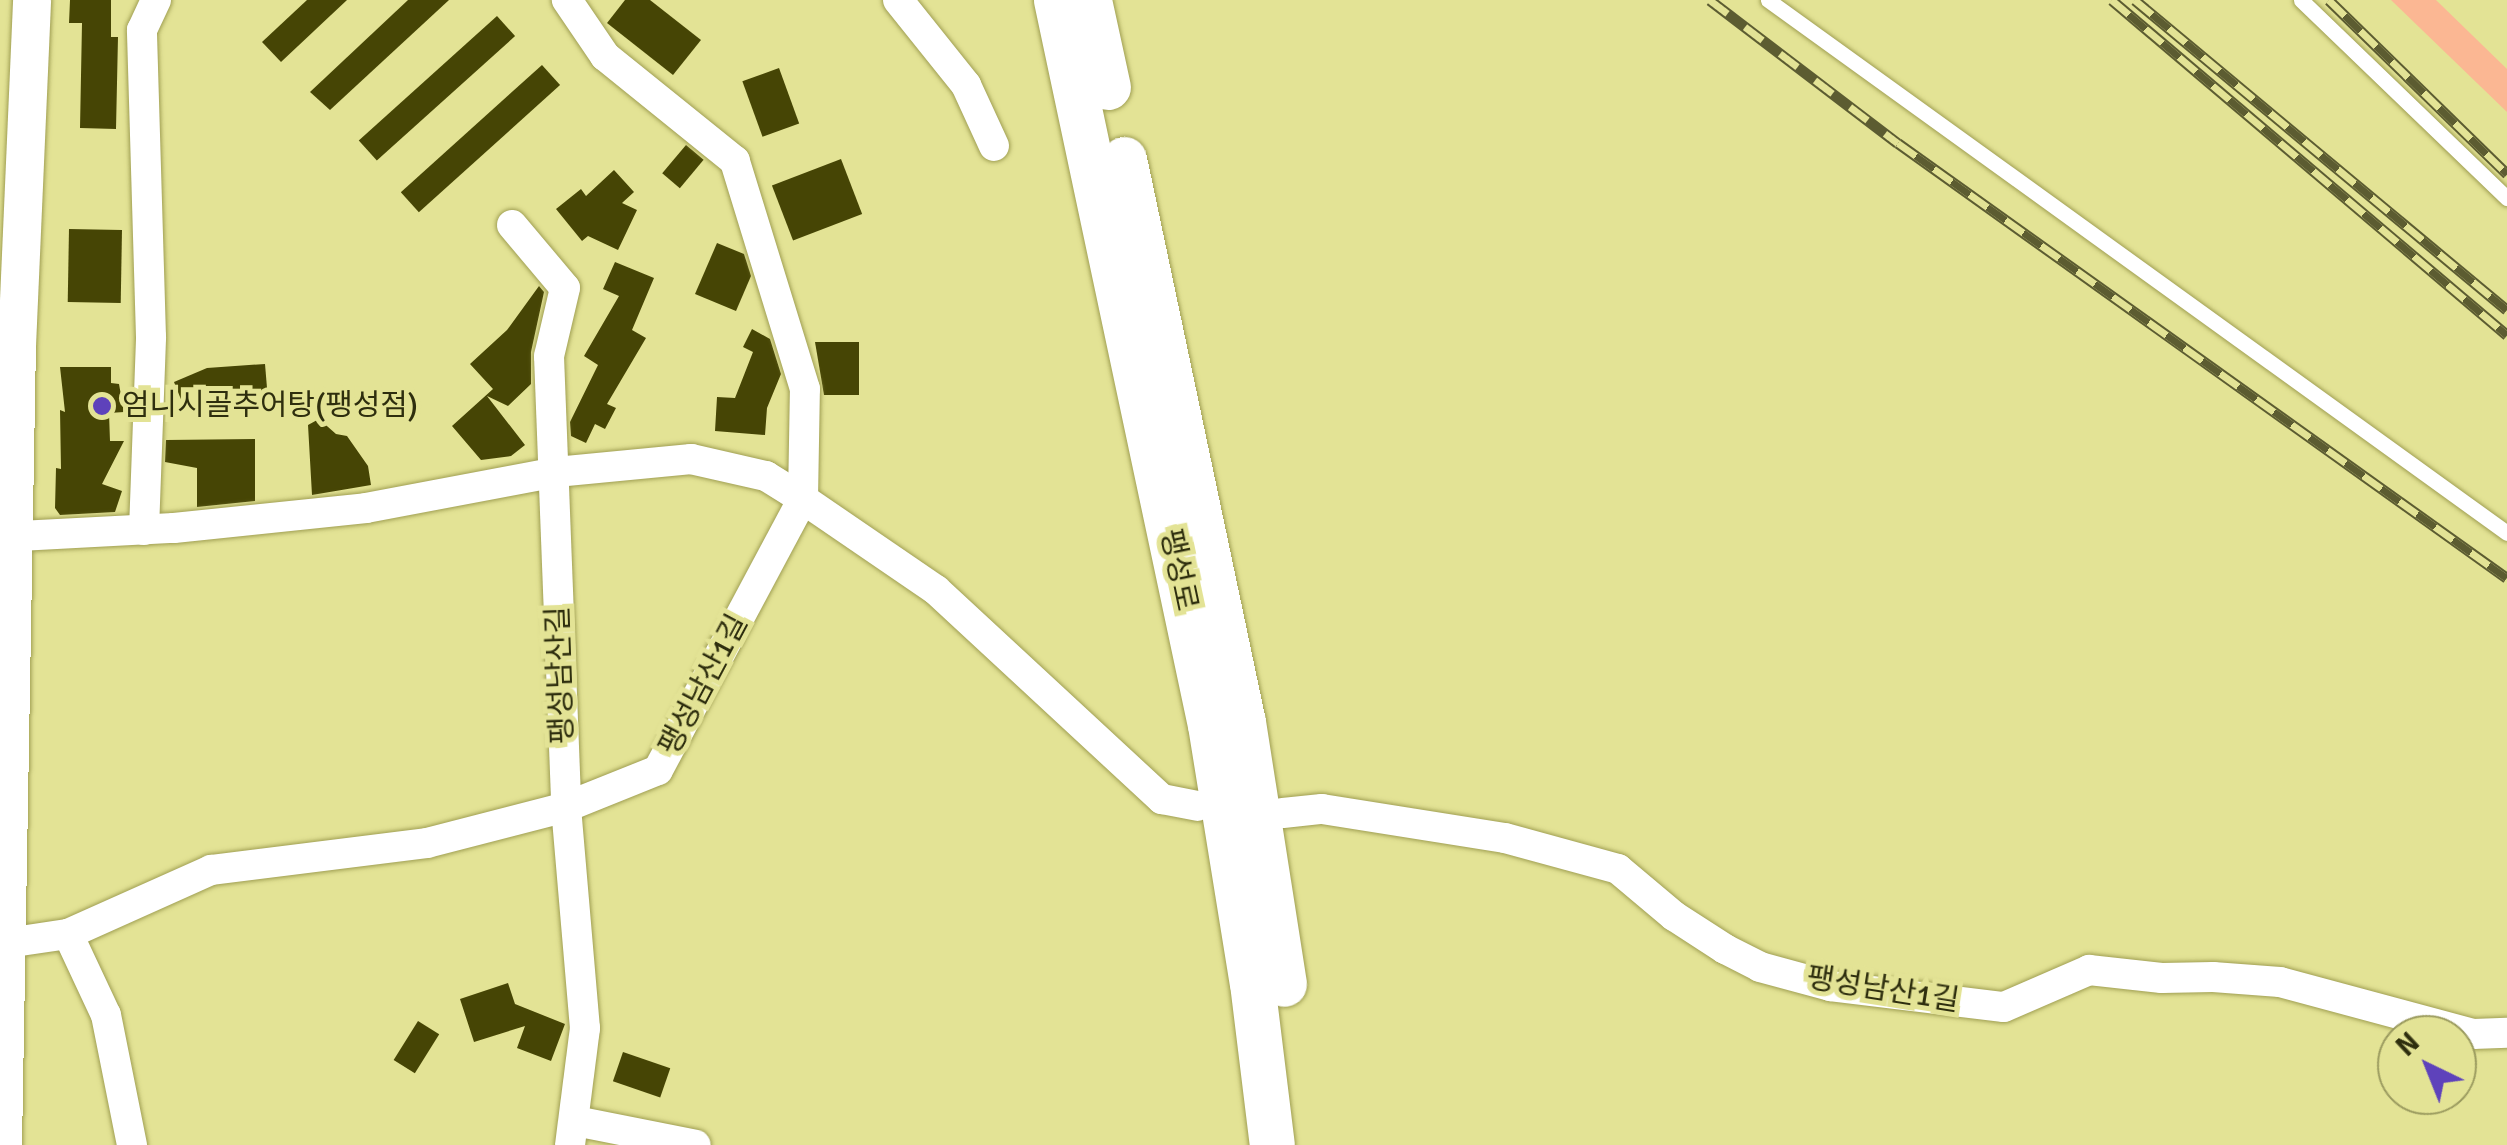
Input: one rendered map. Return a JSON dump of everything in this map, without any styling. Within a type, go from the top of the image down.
[{"type":"main road","name":"팽성로","points":[[1056,0],[1210,725],[1252,982],[1272,1145]]},
{"type":"main road","name":"팽성로","points":[[1089,0],[1243,722],[1283,976],[1303,1145]]},
{"type":"street","points":[[2,1145],[7,943],[8,345],[14,126],[32,0]]},
{"type":"street","points":[[144,530],[151,336],[142,30],[156,0]]},
{"type":"street","points":[[567,0],[604,56],[735,160],[805,388],[803,499]]},
{"type":"street","points":[[898,0],[966,86],[994,146]]},
{"type":"street","name":"팽성남산길","points":[[512,224],[565,288],[548,356],[556,472],[566,808],[585,1028],[572,1133]]},
{"type":"street","points":[[8,537],[144,530],[366,508],[556,472],[691,458],[766,476],[936,590],[1162,799],[1196,806]]},
{"type":"street","name":"팽성남산1길","points":[[7,943],[68,934],[211,870],[427,843],[566,808],[658,770],[803,499]]},
{"type":"street","name":"팽성남산1길","points":[[1283,813],[1322,809],[1505,838],[1618,869],[1674,916],[1725,949],[1760,967],[1830,986],[2004,1007],[2089,970],[2162,978],[2263,981],[2473,1034],[2507,1033]]},
{"type":"street","points":[[68,934],[106,1014],[132,1145]]},
{"type":"street","points":[[572,1133],[696,1145]]},
{"type":"lane","points":[[1768,0],[2507,533]]},
{"type":"lane","points":[[2301,0],[2507,198]]},
{"type":"shaded area","points":[[2391,0],[2436,0],[2507,69],[2507,112]]},
{"type":"building","points":[[70,0],[111,0],[111,37],[118,37],[116,129],[80,128],[82,23],[69,23]]},
{"type":"building","points":[[307,0],[347,0],[281,62],[262,42]]},
{"type":"building","points":[[408,0],[449,0],[330,110],[310,92]]},
{"type":"building","points":[[625,0],[650,0],[701,40],[673,75],[607,23]]},
{"type":"building","points":[[497,16],[515,36],[377,161],[359,140]]},
{"type":"building","points":[[542,65],[560,85],[419,212],[401,192]]},
{"type":"building","points":[[779,68],[799,123],[763,137],[742,81]]},
{"type":"building","points":[[686,145],[704,160],[680,188],[662,173]]},
{"type":"building","points":[[841,159],[862,214],[793,241],[772,186]]},
{"type":"building","points":[[614,170],[634,192],[622,203],[637,210],[618,250],[588,236],[582,241],[556,209],[581,189],[586,196]]},
{"type":"building","points":[[69,229],[122,230],[121,303],[68,302]]},
{"type":"building","points":[[717,243],[744,254],[751,276],[736,311],[695,294]]},
{"type":"building","points":[[615,262],[654,278],[632,330],[646,338],[607,404],[616,408],[605,429],[595,424],[586,443],[571,436],[570,422],[598,365],[584,356],[619,296],[603,289]]},
{"type":"building","points":[[539,286],[544,292],[531,352],[531,384],[508,406],[487,396],[525,445],[511,456],[481,460],[452,426],[493,389],[470,364],[507,330]]},
{"type":"building","points":[[752,329],[770,339],[781,374],[767,408],[765,435],[715,431],[717,397],[735,398],[753,352],[743,347]]},
{"type":"building","points":[[815,342],[859,342],[859,395],[824,395]]},
{"type":"building","points":[[265,364],[268,400],[184,407],[174,382],[207,368]]},
{"type":"building","points":[[60,367],[111,367],[111,383],[119,384],[124,412],[109,413],[110,441],[124,441],[102,484],[122,491],[115,512],[60,515],[55,508],[56,468],[61,469],[60,410],[65,412]]},
{"type":"building","points":[[319,419],[336,434],[347,436],[368,466],[371,485],[312,495],[308,425]]},
{"type":"building","points":[[255,439],[255,501],[197,507],[197,468],[165,462],[166,440]]},
{"type":"building","points":[[508,983],[515,1004],[565,1024],[551,1061],[517,1048],[525,1026],[474,1042],[460,999]]},
{"type":"building","points":[[418,1021],[439,1034],[415,1073],[394,1060]]},
{"type":"building","points":[[623,1052],[670,1068],[660,1098],[613,1081]]},
{"type":"railway","points":[[1710,0],[1898,143],[2507,578]]},
{"type":"railway","points":[[2112,0],[2507,335]]},
{"type":"railway","points":[[2135,0],[2507,310]]},
{"type":"railway","points":[[2329,0],[2507,174]]},
{"type":"place","name":"엄니시골추어탕(팽성점)","points":[[102,406]]}]
